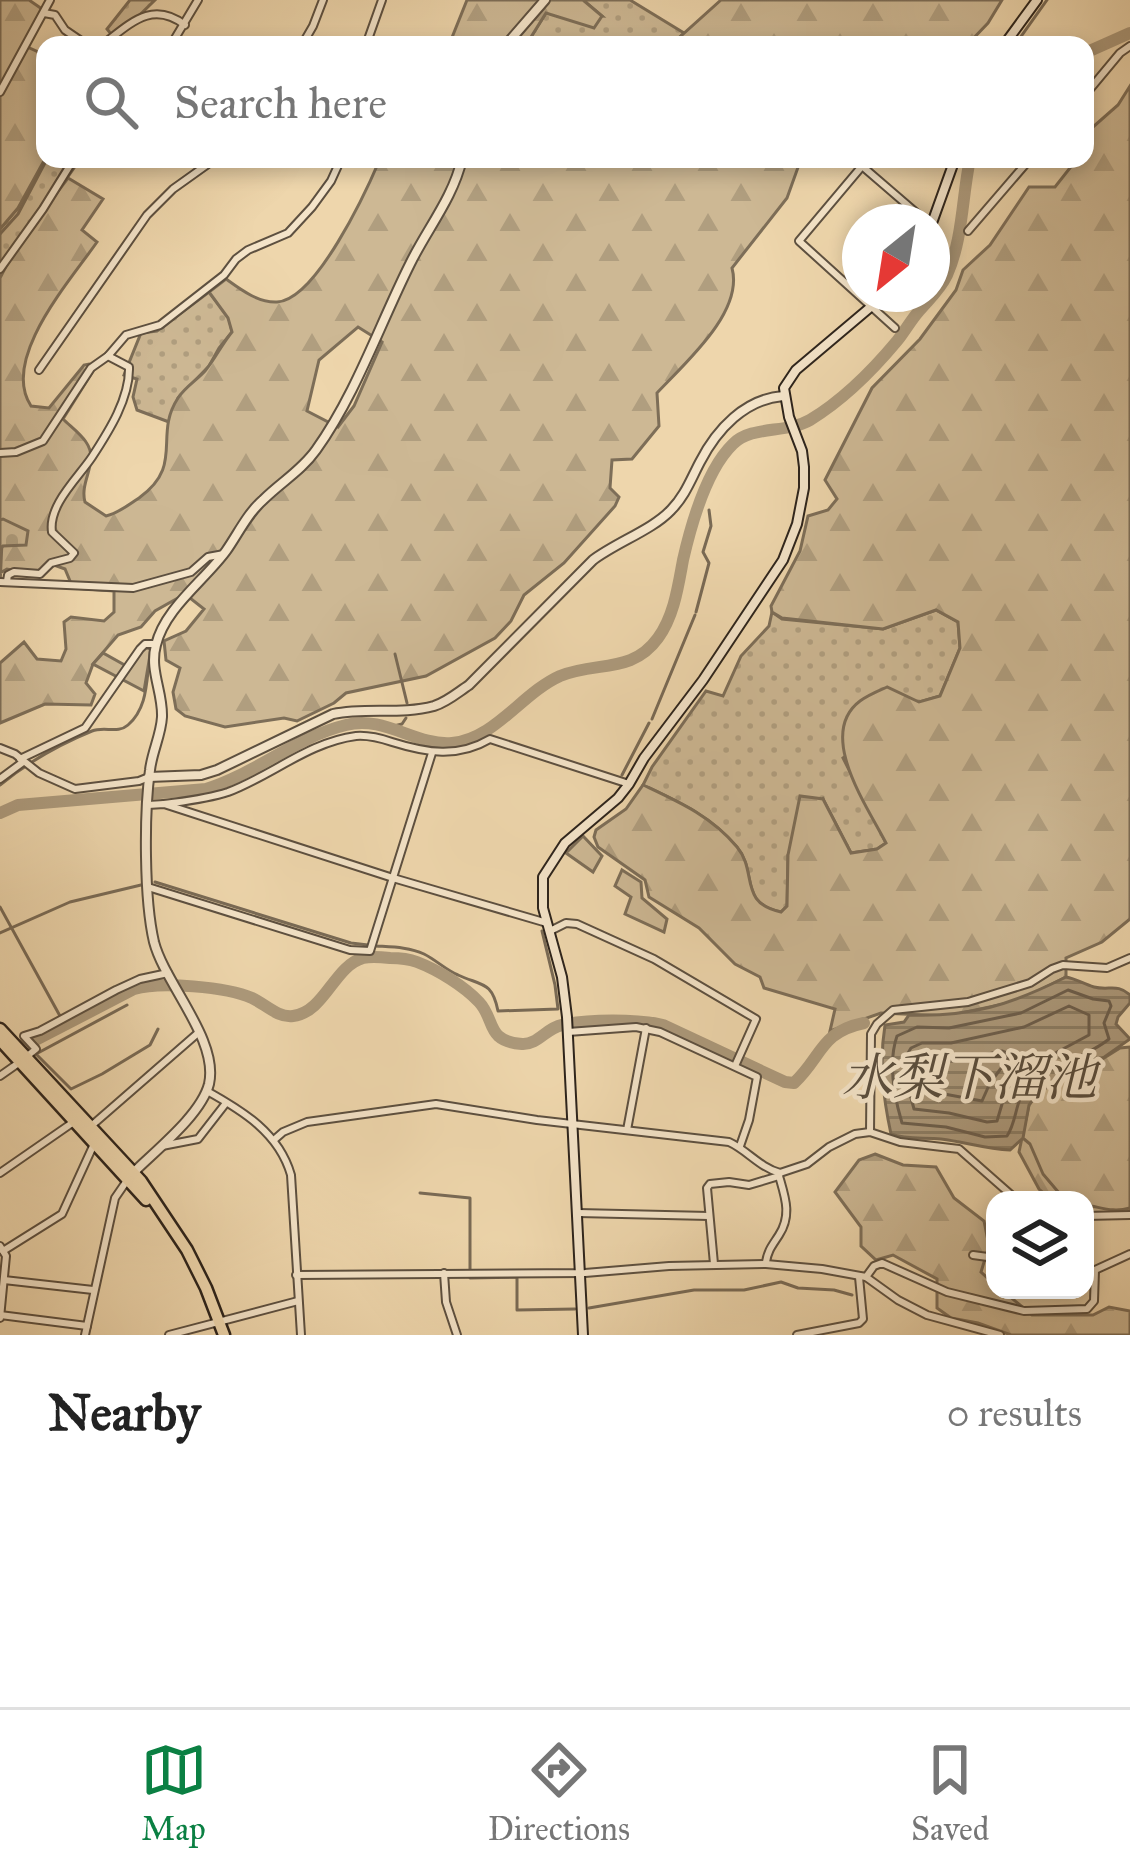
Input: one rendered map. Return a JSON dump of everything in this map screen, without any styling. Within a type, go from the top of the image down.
[{"type":"highway","points":[[0,1029],[90,1127],[187,1250],[219,1329]]},
{"type":"highway","points":[[19,1049],[75,1121],[131,1176]]},
{"type":"street","points":[[0,92],[50,0]]},
{"type":"street","points":[[177,36],[198,0]]},
{"type":"street","points":[[307,36],[322,0]]},
{"type":"street","points":[[369,36],[382,0]]},
{"type":"street","points":[[514,36],[545,0]]},
{"type":"street","points":[[1011,36],[1037,0]]},
{"type":"street","points":[[113,36],[152,6],[175,13],[184,25]]},
{"type":"street","points":[[44,14],[55,15],[74,36]]},
{"type":"street","points":[[1094,83],[1130,46]]},
{"type":"street","points":[[0,269],[68,168]]},
{"type":"street","points":[[39,370],[148,214],[202,168]]},
{"type":"street","points":[[0,453],[44,441],[92,368],[131,332],[160,325],[248,250],[289,233],[336,168]]},
{"type":"street","points":[[94,1142],[62,1214],[1,1248],[6,1256],[0,1316],[88,1332],[115,1198],[194,1112],[207,1090],[210,1065],[155,947],[148,887],[149,776],[162,723],[154,676],[156,644],[164,626],[224,554],[251,513],[317,449],[346,401],[421,242],[451,194],[459,168]]},
{"type":"street","points":[[842,281],[799,242],[860,168]]},
{"type":"street","points":[[871,168],[909,204]]},
{"type":"street","points":[[937,204],[951,168]]},
{"type":"street","points":[[968,231],[1022,168]]},
{"type":"street","points":[[583,1335],[567,1017],[541,885],[566,843],[629,784],[783,560],[804,488],[799,439],[783,396],[789,377],[866,312]]},
{"type":"street","points":[[876,312],[895,328]]},
{"type":"street","points":[[108,356],[129,367],[128,382],[116,415],[50,522],[52,532],[74,553],[40,574],[14,572],[4,582],[134,588],[190,572],[208,556],[224,554]]},
{"type":"street","points":[[0,748],[75,789],[149,776],[200,775],[333,714],[412,709],[445,701],[469,686],[593,560],[663,518],[686,492],[711,442],[741,412],[767,398],[783,396]]},
{"type":"street","points":[[0,779],[86,728],[140,649],[156,644]]},
{"type":"street","points":[[148,804],[208,798],[334,741],[360,736],[433,753],[463,752],[490,739],[629,784]]},
{"type":"street","points":[[148,887],[350,950],[370,951],[433,753]]},
{"type":"street","points":[[164,804],[548,927],[577,924],[654,958],[756,1019],[735,1066]]},
{"type":"street","points":[[870,1132],[871,1034],[893,1010],[968,1002],[1030,983],[1063,965],[1107,968],[1130,958]]},
{"type":"street","points":[[0,1076],[19,1049],[40,1031],[140,980],[170,976]]},
{"type":"street","points":[[568,1032],[646,1028],[758,1077],[740,1147]]},
{"type":"street","points":[[627,1131],[646,1028]]},
{"type":"street","points":[[90,1127],[198,1033]]},
{"type":"street","points":[[207,1090],[274,1139],[286,1157],[302,1335]]},
{"type":"street","points":[[159,1147],[198,1139],[227,1102]]},
{"type":"street","points":[[274,1139],[307,1122],[436,1104],[729,1142],[779,1174],[786,1220],[768,1250],[766,1264]]},
{"type":"street","points":[[0,1173],[75,1121]]},
{"type":"street","points":[[714,1264],[710,1184],[749,1185],[807,1164],[855,1134],[870,1132],[900,1142],[958,1149],[1007,1191]]},
{"type":"street","points":[[578,1213],[709,1216]]},
{"type":"street","points":[[1094,1216],[1130,1215]]},
{"type":"street","points":[[797,1335],[860,1323],[863,1277],[882,1263],[947,1292],[1039,1313],[1069,1312],[1091,1306],[1096,1294],[1095,1270],[1130,1254]]},
{"type":"street","points":[[973,1255],[986,1257]]},
{"type":"street","points":[[296,1275],[579,1272],[766,1264],[863,1277],[927,1315],[1000,1335]]},
{"type":"street","points":[[444,1273],[446,1302],[457,1335]]},
{"type":"street","points":[[4,1280],[93,1290]]},
{"type":"street","points":[[169,1335],[219,1329],[298,1301]]},
{"type":"green space","points":[[0,0],[29,0],[42,9],[23,45],[36,51],[36,168],[40,168],[0,229]]},
{"type":"green space","points":[[130,0],[155,0],[118,36],[107,29]]},
{"type":"green space","points":[[467,0],[583,0],[602,16],[594,28],[546,13],[532,36],[453,36]]},
{"type":"green space","points":[[583,0],[630,0],[684,33],[532,36],[546,13],[602,16]]},
{"type":"green space","points":[[721,0],[1002,0],[976,36],[681,36]]},
{"type":"green space","points":[[1130,86],[1130,919],[1102,942],[1066,958],[1066,977],[1018,1001],[947,1016],[881,1013],[830,1031],[835,1009],[764,988],[760,977],[735,964],[699,928],[649,897],[645,880],[598,847],[596,830],[626,809],[643,785],[694,811],[727,836],[743,857],[759,902],[781,912],[787,906],[788,855],[800,796],[823,799],[851,853],[886,843],[849,770],[843,732],[848,715],[860,701],[887,687],[919,702],[940,696],[960,648],[958,622],[936,610],[883,629],[782,618],[771,606],[800,551],[808,516],[828,510],[837,499],[825,480],[872,388],[940,312],[950,312],[950,298],[963,270],[990,245],[1029,187],[1055,187],[1070,168],[1094,168],[1094,126],[1118,105]]},
{"type":"green space","points":[[40,168],[74,168],[0,278],[0,229]]},
{"type":"green space","points":[[376,168],[798,168],[787,198],[732,268],[733,285],[721,319],[657,393],[659,426],[632,459],[612,460],[610,488],[619,497],[615,506],[564,563],[524,595],[511,621],[495,638],[426,676],[346,693],[297,721],[284,718],[225,727],[185,716],[176,709],[173,692],[180,668],[166,660],[164,641],[186,631],[204,609],[185,594],[155,611],[141,627],[118,635],[93,664],[86,683],[95,694],[91,705],[45,704],[0,723],[0,663],[24,642],[37,659],[61,661],[66,649],[64,622],[71,617],[104,621],[114,612],[114,591],[73,588],[65,569],[54,565],[41,576],[7,569],[1,573],[0,278],[16,247],[68,178],[103,199],[82,230],[97,242],[42,321],[24,366],[24,387],[31,406],[49,408],[84,365],[95,368],[63,419],[90,449],[85,502],[106,516],[153,486],[165,462],[168,425],[178,398],[205,371],[232,332],[209,292],[226,279],[263,300],[292,297],[338,242]],"holes":[[[358,327],[382,342],[354,406],[338,427],[307,411],[319,360]]]},
{"type":"green space","points":[[209,292],[229,318],[232,332],[209,366],[178,398],[169,422],[137,410],[133,397],[137,379],[124,375],[141,333],[157,331]]},
{"type":"green space","points":[[3,519],[28,531],[26,545],[0,550]]},
{"type":"green space","points":[[936,610],[958,622],[960,648],[940,696],[919,702],[843,758],[886,843],[851,853],[823,799],[788,855],[787,906],[781,912],[768,908],[754,894],[743,857],[727,836],[694,811],[643,785],[652,767],[706,691],[723,696],[741,656],[769,626],[772,612],[782,619],[883,629]]},
{"type":"green space","points":[[143,647],[151,649],[144,691],[93,664],[103,653],[130,668]]},
{"type":"green space","points":[[583,836],[602,856],[593,872],[566,853]]},
{"type":"green space","points":[[622,870],[641,882],[642,898],[667,919],[664,932],[625,914],[631,897],[615,886]]},
{"type":"green space","points":[[1130,1047],[1130,1212],[1103,1215],[1094,1214],[1094,1191],[1041,1191],[1019,1152],[1029,1105],[1040,1091]]},
{"type":"green space","points":[[875,1154],[903,1165],[936,1167],[954,1198],[984,1221],[986,1256],[981,1272],[986,1277],[986,1299],[1013,1299],[1032,1315],[1093,1315],[1109,1307],[1130,1311],[1130,1335],[1011,1335],[951,1318],[937,1308],[937,1279],[893,1255],[876,1260],[861,1246],[861,1227],[835,1192],[859,1160]]},
{"type":"water","name":"水梨下溜池","points":[[1066,977],[1130,995],[1116,1024],[1130,1039],[1093,1065],[1039,1091],[1029,1105],[1023,1138],[1010,1150],[891,1134],[883,1080],[885,1025],[904,1022],[909,1015],[990,1007]]},
{"type":"waterway","points":[[1021,36],[1047,0]]},
{"type":"waterway","points":[[1094,49],[1130,33]]},
{"type":"waterway","points":[[0,234],[18,214],[42,168]]},
{"type":"waterway","points":[[0,813],[18,805],[206,789],[346,725],[374,724],[438,743],[467,740],[560,676],[637,657],[658,638],[668,620],[695,515],[723,455],[741,438],[801,424],[834,403],[878,363],[941,285],[956,247],[969,168]]},
{"type":"waterway","points":[[696,612],[709,563],[703,552],[711,526],[709,510]]},
{"type":"waterway","points":[[652,719],[695,615]]},
{"type":"waterway","points":[[395,654],[407,703]]},
{"type":"waterway","points":[[0,785],[80,736],[128,725],[141,707],[148,672]]},
{"type":"waterway","points":[[390,727],[406,718]]},
{"type":"waterway","points":[[622,775],[649,723]]},
{"type":"waterway","points":[[155,882],[368,945]]},
{"type":"waterway","points":[[0,933],[70,902],[141,885]]},
{"type":"waterway","points":[[0,907],[60,1016]]},
{"type":"waterway","points":[[376,946],[418,952],[485,986],[498,1011],[558,1009],[542,931]]},
{"type":"waterway","points":[[7,1048],[26,1045],[146,987],[227,991],[293,1016],[313,1006],[353,963],[373,957],[414,961],[450,979],[479,1002],[497,1034],[510,1042],[528,1044],[572,1023],[653,1023],[785,1082],[794,1083],[838,1033],[864,1023]]},
{"type":"waterway","points":[[127,1005],[36,1054],[71,1089],[150,1045],[158,1029]]},
{"type":"waterway","points":[[1024,1139],[1057,1191]]},
{"type":"waterway","points":[[420,1193],[470,1198],[470,1269]]},
{"type":"waterway","points":[[1094,1207],[1130,1208]]},
{"type":"waterway","points":[[470,1278],[517,1277],[517,1310],[575,1309]]},
{"type":"waterway","points":[[589,1308],[694,1290],[744,1290],[781,1282],[852,1295]]}]
